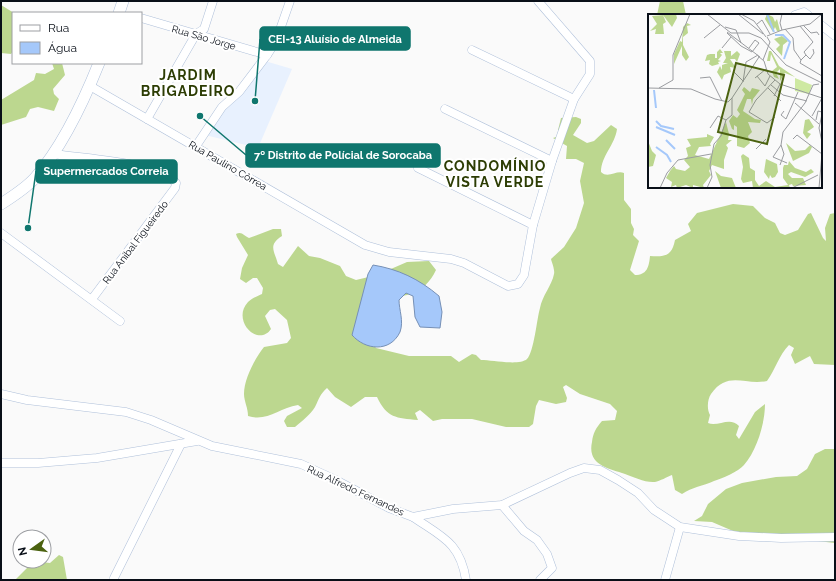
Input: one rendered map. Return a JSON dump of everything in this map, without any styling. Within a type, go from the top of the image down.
[{"type":"main road","points":[[1,204],[34,179],[53,154],[90,86],[99,64]]},
{"type":"street","points":[[147,119],[196,34],[204,29],[213,1]]},
{"type":"street","points":[[196,146],[222,107],[239,92],[267,55],[276,41],[290,1]]},
{"type":"street","points":[[418,168],[533,225],[552,161],[574,99],[590,74],[590,61],[538,1]]},
{"type":"street","name":"Rua São Jorge","points":[[142,18],[267,55]]},
{"type":"street","points":[[822,26],[835,36]]},
{"type":"street","points":[[472,50],[574,99]]},
{"type":"street","name":"Rua Paulino Côrrea","points":[[90,86],[365,245],[389,252],[451,259],[508,286],[514,286],[518,284],[524,275],[533,225]]},
{"type":"street","points":[[445,109],[552,161]]},
{"type":"street","name":"Rua Aníbal Figueiredo","points":[[53,154],[148,168],[173,180],[176,183],[175,188],[92,299]]},
{"type":"street","points":[[1,232],[120,321]]},
{"type":"street","name":"Rua Alfredo Fernandes","points":[[1,394],[27,400],[126,412],[151,420],[212,446],[301,464],[334,479],[389,508],[413,517],[453,508],[502,506],[570,473],[584,468],[600,470],[638,493],[654,510],[680,527],[739,536],[781,538],[835,537]]},
{"type":"street","points":[[1,463],[38,463],[96,458],[198,441]]},
{"type":"street","points":[[114,578],[181,444]]},
{"type":"street","points":[[502,506],[524,531],[537,540],[547,554],[552,568],[540,580]]},
{"type":"street","points":[[413,517],[455,548],[461,557],[466,580]]},
{"type":"street","points":[[665,580],[680,527]]},
{"type":"shaded area","points":[[265,61],[292,69],[258,148],[205,135],[224,109]]},
{"type":"green space","points":[[660,1],[683,1],[686,14],[657,14]]},
{"type":"green space","points":[[1,5],[12,12],[12,52],[11,54],[1,53]]},
{"type":"green space","points":[[52,64],[62,64],[65,75],[53,89],[54,94],[59,99],[54,111],[38,107],[30,109],[26,117],[1,125],[1,100],[34,80],[36,73],[45,74],[54,69]]},
{"type":"green space","points":[[576,117],[581,119],[581,123],[573,135],[587,143],[594,141],[611,125],[617,129],[614,140],[603,161],[601,172],[606,175],[621,172],[624,173],[624,200],[631,209],[631,223],[634,229],[633,235],[639,241],[630,270],[635,275],[642,274],[647,270],[650,256],[664,256],[670,252],[675,240],[691,231],[688,224],[697,213],[733,204],[753,206],[765,218],[775,223],[780,233],[785,235],[798,230],[808,214],[811,213],[823,238],[826,241],[825,228],[830,214],[835,213],[835,365],[814,364],[810,356],[795,364],[791,355],[794,348],[789,345],[782,353],[767,381],[730,381],[717,387],[710,396],[708,410],[710,415],[708,423],[735,423],[739,426],[736,435],[739,439],[755,412],[765,404],[762,428],[753,452],[741,468],[726,476],[682,494],[675,490],[672,475],[655,482],[647,482],[606,467],[596,461],[593,456],[591,450],[592,439],[595,431],[602,421],[615,420],[617,411],[610,404],[580,394],[566,385],[563,387],[567,398],[566,402],[556,404],[539,400],[536,406],[533,424],[529,427],[506,427],[472,419],[442,419],[433,421],[420,410],[415,413],[418,420],[404,419],[393,416],[389,413],[377,397],[365,397],[351,407],[335,397],[327,388],[321,395],[311,413],[295,427],[287,427],[284,421],[287,416],[302,408],[298,405],[267,416],[248,416],[244,397],[244,388],[248,375],[257,357],[264,347],[287,343],[291,338],[287,320],[275,309],[270,310],[265,316],[271,329],[266,334],[254,334],[244,323],[244,309],[248,302],[262,294],[263,288],[257,278],[253,278],[246,283],[240,279],[242,268],[248,255],[237,237],[236,234],[238,233],[241,233],[249,238],[273,229],[281,229],[282,236],[275,242],[273,248],[278,264],[283,267],[298,246],[309,256],[320,258],[340,266],[346,276],[356,280],[377,275],[407,262],[429,261],[436,270],[426,285],[407,295],[383,300],[370,339],[376,348],[409,356],[451,356],[459,362],[472,354],[476,355],[481,360],[518,362],[527,359],[532,349],[541,304],[554,274],[551,259],[564,247],[576,228],[584,203],[580,181],[584,163],[576,159],[566,159],[567,146],[553,138],[565,134],[558,130],[561,118]]},
{"type":"green space","points":[[825,449],[835,449],[835,543],[808,540],[777,542],[754,540],[712,522],[694,521],[702,516],[708,504],[726,489],[742,483],[776,477],[797,476],[807,469],[815,454]]},
{"type":"green space","points":[[59,555],[63,557],[67,580],[15,580],[26,569],[52,569],[52,561]]},
{"type":"water","points":[[373,265],[400,272],[416,280],[439,296],[442,312],[440,328],[420,327],[415,317],[413,296],[406,293],[399,300],[401,328],[396,339],[384,346],[377,347],[364,344],[357,340],[352,335],[368,274]]},
{"type":"place","name":"CEI-13 Aluísio de Almeida","points":[[255,101]]},
{"type":"place","name":"7º Distrito de Polícial de Sorocaba","points":[[200,116]]},
{"type":"place","name":"Supermercados Correia","points":[[28,228]]},
{"type":"district","name":"JARDIM BRIGADEIRO","points":[[188,84]]},
{"type":"district","name":"CONDOMÍNIO VISTA VERDE","points":[[495,174]]}]
